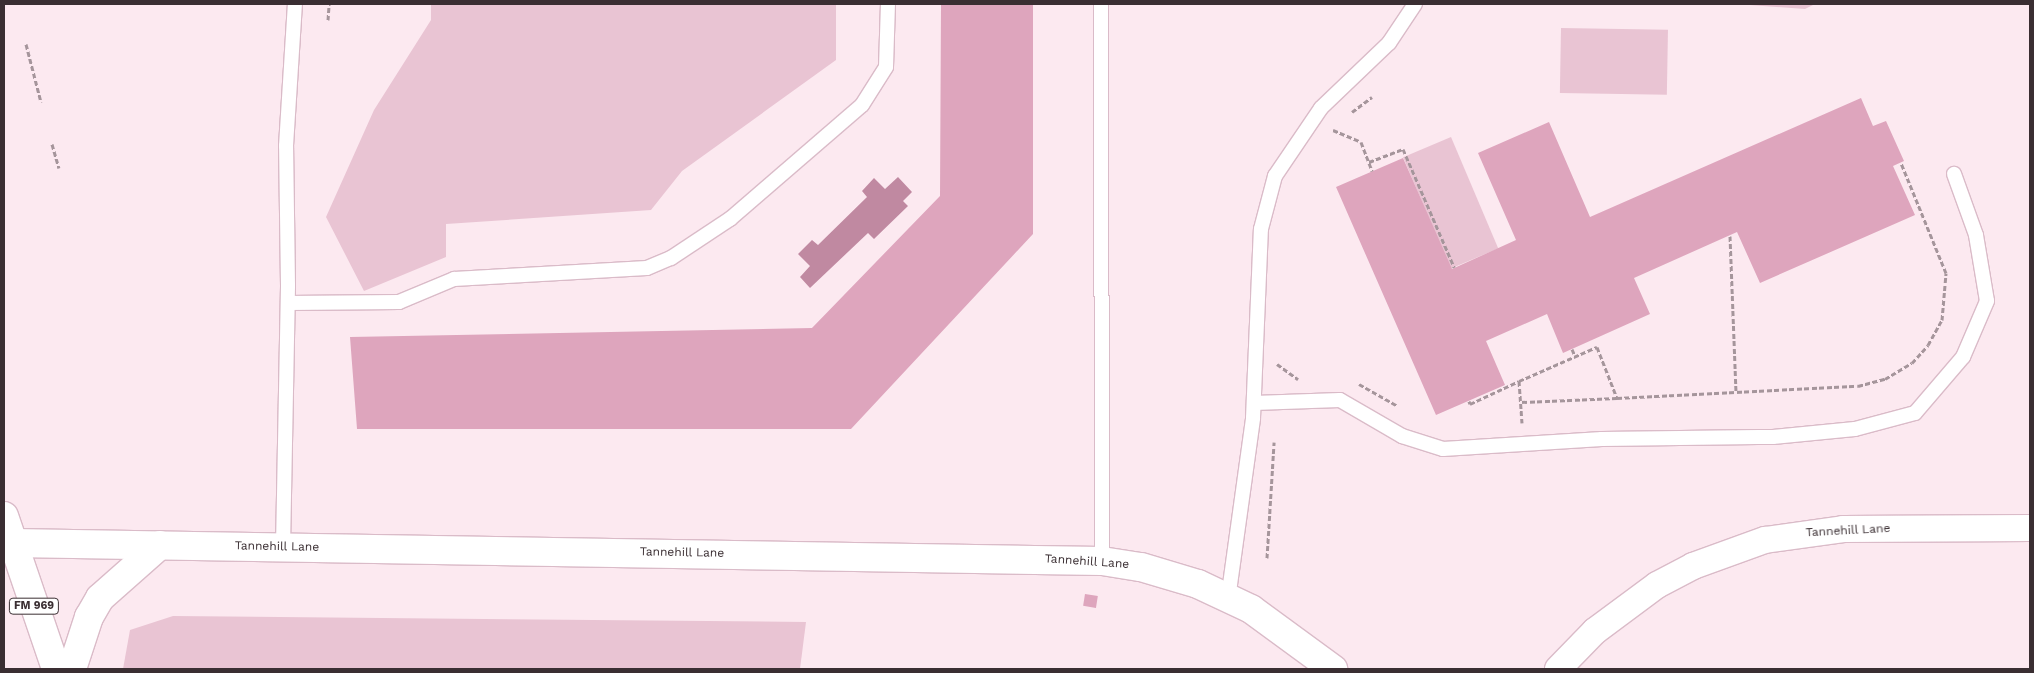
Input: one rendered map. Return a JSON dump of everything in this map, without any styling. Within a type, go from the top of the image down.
[{"type":"street","name":"FM 969","points":[[4,516],[8,544],[56,669]]},
{"type":"street","name":"Tannehill Lane","points":[[1558,669],[1594,631],[1657,585],[1692,566],[1765,540],[1843,529],[2030,528]]},
{"type":"street","name":"Tannehill Lane","points":[[8,544],[1102,561],[1150,570],[1198,584],[1251,610],[1333,669]]},
{"type":"street","points":[[72,669],[89,617],[100,598],[160,545]]},
{"type":"lane","points":[[283,547],[288,303],[286,146],[295,4]]},
{"type":"lane","points":[[288,303],[399,302],[454,279],[647,268],[695,245],[730,219],[862,105],[886,67],[888,4]]},
{"type":"lane","points":[[1101,4],[1102,561]]},
{"type":"lane","points":[[1228,599],[1246,488],[1254,403],[1261,229],[1275,176],[1322,108],[1389,43],[1415,4]]},
{"type":"lane","points":[[1254,403],[1340,400],[1402,436],[1442,449],[1602,438],[1773,437],[1855,429],[1915,413],[1963,357],[1987,301],[1976,235],[1954,174]]},
{"type":"path","points":[[328,20],[329,4]]},
{"type":"path","points":[[26,44],[41,102]]},
{"type":"path","points":[[1350,113],[1372,97]]},
{"type":"path","points":[[1327,137],[1338,124]]},
{"type":"path","points":[[1333,130],[1361,142],[1372,171]]},
{"type":"path","points":[[52,144],[59,168]]},
{"type":"path","points":[[1369,162],[1403,149],[1454,268]]},
{"type":"path","points":[[1520,402],[1858,386],[1885,379],[1912,363],[1928,345],[1942,320],[1946,273],[1901,163]]},
{"type":"path","points":[[1730,236],[1736,393]]},
{"type":"path","points":[[1469,400],[1470,404],[1597,347],[1617,398]]},
{"type":"path","points":[[1572,349],[1575,356]]},
{"type":"path","points":[[1277,355],[1277,364],[1301,380]]},
{"type":"path","points":[[1513,425],[1522,424],[1518,381]]},
{"type":"path","points":[[1354,382],[1370,387],[1403,409]]},
{"type":"path","points":[[1267,558],[1275,434]]},
{"type":"shaded area","points":[[431,4],[836,4],[836,60],[682,171],[651,210],[446,224],[446,257],[364,291],[326,217],[374,110],[431,20]]},
{"type":"shaded area","points":[[1736,4],[1815,4],[1805,9]]},
{"type":"shaded area","points":[[1561,28],[1668,30],[1667,95],[1560,93]]},
{"type":"shaded area","points":[[1451,137],[1498,248],[1450,269],[1403,157]]},
{"type":"shaded area","points":[[898,177],[912,192],[903,201],[908,206],[874,239],[868,233],[810,288],[800,277],[810,266],[798,254],[812,240],[818,245],[867,197],[862,191],[874,178],[885,189]]},
{"type":"shaded area","points":[[173,616],[806,622],[800,669],[123,669],[130,630]]},
{"type":"building","points":[[941,4],[1033,4],[1033,234],[851,429],[357,429],[350,337],[812,328],[940,196]]},
{"type":"building","points":[[1861,98],[1873,126],[1886,121],[1904,161],[1893,166],[1915,215],[1760,283],[1737,232],[1634,278],[1650,314],[1563,353],[1547,314],[1486,341],[1505,385],[1436,415],[1336,187],[1403,158],[1452,269],[1516,240],[1478,153],[1549,122],[1590,217]]},
{"type":"building","points":[[1085,594],[1098,596],[1096,608],[1083,606]]}]
